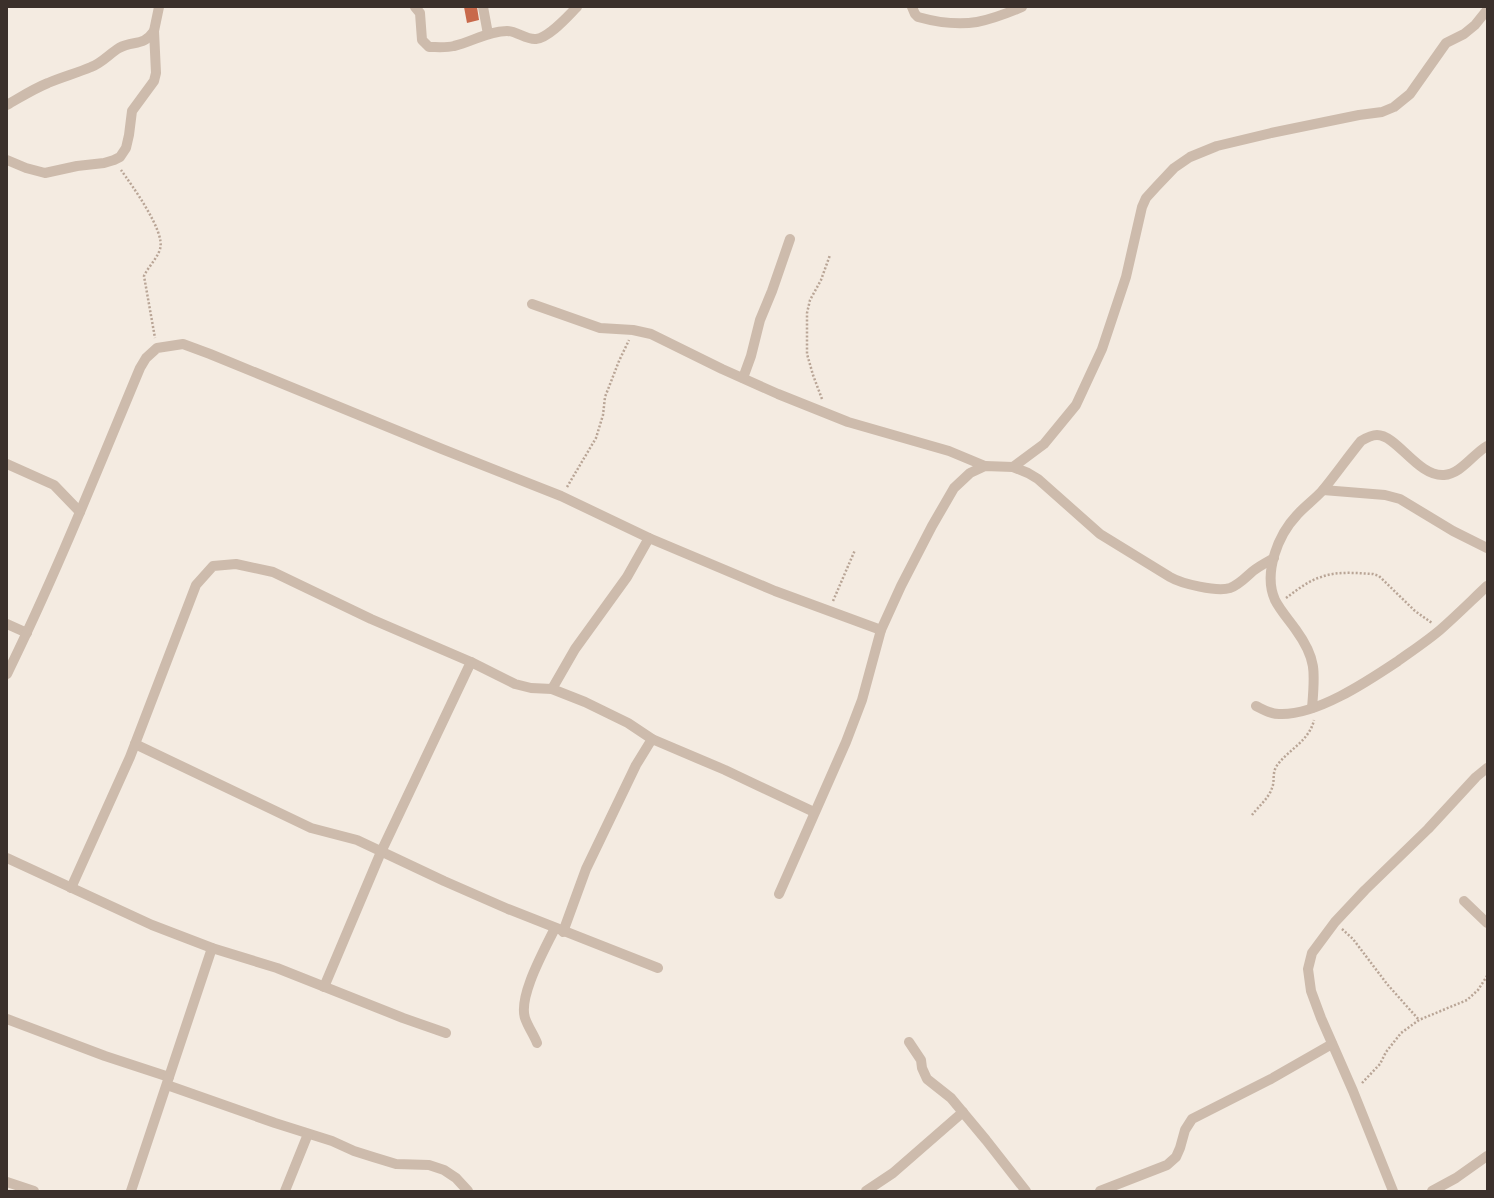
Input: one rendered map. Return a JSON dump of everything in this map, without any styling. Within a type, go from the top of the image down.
[{"type":"street","points":[[7,160],[26,168],[45,173],[114,160],[120,157],[126,148],[132,111],[154,80],[156,72],[154,31],[159,7]]},
{"type":"street","points":[[415,7],[420,12],[422,40],[429,47],[453,46],[488,34],[508,31],[536,39],[544,36],[552,30],[577,7]]},
{"type":"street","points":[[483,7],[488,34]]},
{"type":"street","points":[[912,7],[914,14],[918,17],[955,22],[976,22],[997,17],[1022,7]]},
{"type":"street","points":[[1013,467],[1044,444],[1076,405],[1102,350],[1126,277],[1142,207],[1146,198],[1174,168],[1190,157],[1217,146],[1271,133],[1359,115],[1382,112],[1394,107],[1410,94],[1446,43],[1464,34],[1487,10]]},
{"type":"street","points":[[7,105],[42,86],[98,64],[119,48],[144,41],[154,31]]},
{"type":"street","points":[[743,378],[751,356],[760,320],[790,239]]},
{"type":"street","points":[[532,304],[600,328],[633,330],[651,334],[778,394],[831,415],[881,433],[950,451],[985,466],[1013,467],[1028,473],[1038,479],[1100,534],[1181,582],[1209,588],[1230,588],[1238,584],[1259,567],[1274,558]]},
{"type":"street","points":[[7,674],[27,633],[80,512],[140,368],[146,358],[157,348],[182,344],[561,496],[649,538],[775,591],[881,630]]},
{"type":"street","points":[[1312,708],[1314,671],[1308,649],[1274,599],[1270,571],[1284,531],[1296,516],[1323,490],[1361,441],[1369,436],[1378,434],[1388,438],[1431,474],[1444,475],[1454,472],[1487,446]]},
{"type":"street","points":[[7,464],[54,485],[80,512]]},
{"type":"street","points":[[779,894],[846,742],[862,700],[881,630],[901,586],[932,526],[954,488],[970,473],[985,466]]},
{"type":"street","points":[[1323,490],[1385,495],[1400,499],[1453,531],[1487,548]]},
{"type":"street","points":[[552,689],[575,649],[627,577],[649,538]]},
{"type":"street","points":[[71,888],[135,744],[196,585],[213,566],[236,564],[272,572],[371,619],[471,662],[515,684],[531,688],[552,689],[584,702],[628,723],[652,739],[725,770],[814,812]]},
{"type":"street","points":[[1256,706],[1270,713],[1280,714],[1312,708],[1369,680],[1440,630],[1487,586]]},
{"type":"street","points":[[7,624],[27,633]]},
{"type":"street","points":[[324,987],[381,852],[471,662]]},
{"type":"street","points":[[537,1043],[525,1017],[526,996],[534,973],[559,930],[586,869],[636,765],[652,739]]},
{"type":"street","points":[[135,744],[311,828],[357,840],[444,881],[559,930],[658,968]]},
{"type":"street","points":[[1392,1191],[1353,1091],[1311,991],[1308,969],[1312,953],[1335,922],[1365,890],[1428,829],[1476,777],[1487,768]]},
{"type":"street","points":[[7,858],[152,924],[212,948],[277,968],[403,1018],[446,1033]]},
{"type":"street","points":[[1464,901],[1487,923]]},
{"type":"street","points":[[131,1191],[212,948]]},
{"type":"street","points":[[7,1019],[308,1134],[332,1141],[354,1151],[396,1164],[428,1165],[444,1170],[456,1178],[468,1191]]},
{"type":"street","points":[[909,1042],[921,1060],[922,1068],[927,1079],[951,1098],[1026,1191]]},
{"type":"street","points":[[1100,1191],[1167,1165],[1178,1153],[1185,1130],[1192,1119],[1271,1079],[1332,1044]]},
{"type":"street","points":[[866,1191],[893,1173],[963,1112]]},
{"type":"street","points":[[285,1191],[308,1134]]},
{"type":"street","points":[[1432,1191],[1456,1178],[1487,1156]]},
{"type":"street","points":[[7,1182],[34,1191]]},
{"type":"path","points":[[114,160],[136,192],[156,226],[160,237],[161,248],[144,276],[157,348]]},
{"type":"path","points":[[830,255],[821,280],[810,300],[807,313],[807,354],[818,391],[831,415]]},
{"type":"path","points":[[561,496],[596,438],[605,398],[633,330]]},
{"type":"path","points":[[829,610],[855,550]]},
{"type":"path","points":[[1277,604],[1306,584],[1320,577],[1332,574],[1373,574],[1379,576],[1415,611],[1440,630]]},
{"type":"path","points":[[1252,815],[1272,789],[1273,774],[1277,766],[1311,730],[1314,721],[1312,708]]},
{"type":"path","points":[[1335,922],[1353,939],[1388,984],[1419,1020]]},
{"type":"path","points":[[1353,1091],[1371,1076],[1389,1048],[1401,1033],[1419,1020],[1467,1000],[1478,990],[1487,976]]},
{"type":"building","points":[[464,7],[477,7],[479,20],[467,23]]}]
